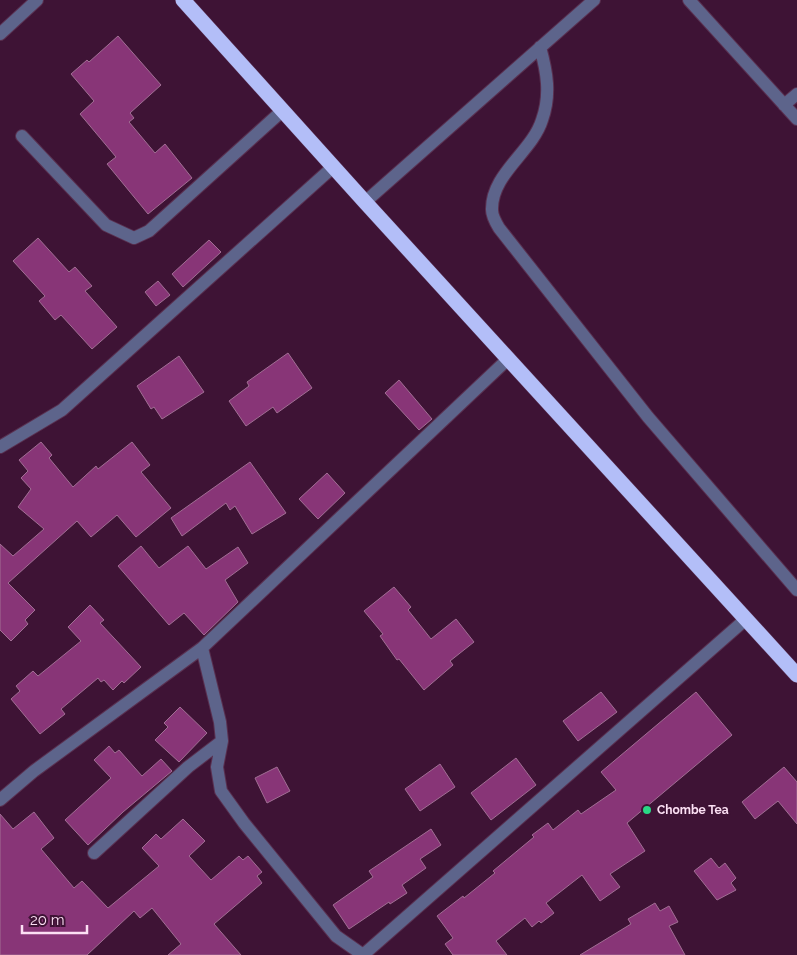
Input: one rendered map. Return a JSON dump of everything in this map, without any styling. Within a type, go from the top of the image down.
[{"type":"highway","points":[[183,0],[797,675]]},
{"type":"street","points":[[0,34],[37,0]]},
{"type":"street","points":[[365,202],[594,0]]},
{"type":"street","points":[[689,0],[797,119]]},
{"type":"street","points":[[540,47],[547,74],[547,98],[542,120],[534,137],[500,182],[494,197],[492,212],[499,228],[648,417],[797,590]]},
{"type":"street","points":[[784,105],[797,94]]},
{"type":"street","points":[[22,136],[106,225],[134,238],[149,231],[282,111]]},
{"type":"street","points":[[0,447],[62,410],[333,167]]},
{"type":"street","points":[[0,800],[34,771],[202,648],[509,358]]},
{"type":"street","points":[[202,648],[220,722],[222,741],[217,767],[222,791],[244,823],[336,936],[363,955],[746,619]]},
{"type":"street","points":[[94,853],[188,767],[222,741]]},
{"type":"building","points":[[118,36],[161,85],[130,113],[134,118],[129,122],[155,153],[165,144],[192,178],[148,214],[107,164],[116,157],[80,114],[94,101],[71,74],[87,60],[89,62]]},
{"type":"building","points":[[38,238],[69,272],[75,267],[92,286],[85,291],[117,327],[92,349],[61,315],[55,320],[39,301],[45,296],[13,261]]},
{"type":"building","points":[[209,240],[221,252],[183,287],[172,274]]},
{"type":"building","points":[[158,281],[170,295],[156,306],[145,292]]},
{"type":"building","points":[[288,353],[312,388],[277,413],[273,407],[246,426],[229,401],[249,386],[247,382]]},
{"type":"building","points":[[179,356],[204,392],[162,419],[154,407],[151,409],[137,386]]},
{"type":"building","points":[[399,380],[432,419],[419,430],[385,393]]},
{"type":"building","points":[[41,442],[52,455],[49,458],[73,487],[96,466],[98,469],[132,442],[150,465],[141,472],[171,508],[136,537],[117,515],[91,537],[77,521],[8,583],[35,610],[25,620],[28,624],[11,641],[0,630],[0,544],[13,556],[44,529],[18,507],[31,489],[21,478],[28,471],[19,460]]},
{"type":"building","points":[[250,462],[286,513],[252,534],[235,506],[230,510],[226,503],[182,536],[171,518]]},
{"type":"building","points":[[327,473],[345,493],[318,519],[299,499]]},
{"type":"building","points":[[141,546],[159,568],[188,546],[206,569],[238,547],[248,563],[225,580],[238,602],[204,635],[184,613],[169,625],[118,566]]},
{"type":"building","points":[[394,587],[411,607],[408,610],[431,639],[456,619],[474,642],[450,661],[453,665],[424,690],[399,659],[397,660],[380,636],[383,634],[364,611]]},
{"type":"building","points":[[90,605],[104,620],[100,623],[141,667],[124,683],[122,681],[113,690],[104,680],[101,682],[98,678],[61,709],[65,714],[40,734],[11,699],[20,691],[16,686],[33,671],[38,676],[81,641],[68,627]]},
{"type":"building","points":[[601,692],[617,712],[578,741],[563,721]]},
{"type":"building","points":[[696,692],[732,735],[627,823],[645,851],[610,874],[620,887],[600,901],[582,875],[546,903],[554,913],[541,923],[539,921],[532,927],[525,918],[496,941],[507,955],[453,955],[445,944],[453,938],[437,916],[463,896],[464,898],[495,873],[493,871],[548,823],[553,830],[578,810],[581,814],[616,790],[601,772]]},
{"type":"building","points":[[180,707],[207,733],[179,762],[155,740],[168,727],[164,723]]},
{"type":"building","points":[[109,746],[115,753],[119,750],[142,776],[161,759],[172,771],[123,812],[88,845],[65,820],[111,778],[94,760]]},
{"type":"building","points":[[516,758],[536,785],[491,820],[471,793]]},
{"type":"building","points":[[440,764],[455,787],[420,811],[405,789]]},
{"type":"building","points":[[277,767],[290,791],[267,803],[255,778]]},
{"type":"building","points":[[784,767],[797,782],[797,824],[778,801],[755,819],[742,802]]},
{"type":"building","points":[[34,812],[54,838],[41,849],[74,888],[82,881],[108,908],[159,866],[142,848],[156,834],[161,839],[183,819],[205,841],[189,856],[211,880],[239,856],[243,860],[248,856],[262,872],[257,876],[262,883],[214,924],[241,955],[168,955],[181,944],[152,908],[140,918],[134,911],[87,955],[0,955],[0,814],[13,829]]},
{"type":"building","points":[[431,829],[441,845],[420,859],[426,868],[402,885],[407,893],[390,904],[389,902],[349,929],[333,905],[373,877],[369,871]]},
{"type":"building","points":[[711,858],[719,868],[725,863],[736,878],[731,883],[736,890],[717,900],[694,871]]},
{"type":"building","points":[[655,903],[660,911],[669,906],[678,922],[669,926],[685,955],[580,955],[631,924],[628,919]]},
{"type":"place","name":"Chombe Tea","points":[[647,810]]}]
